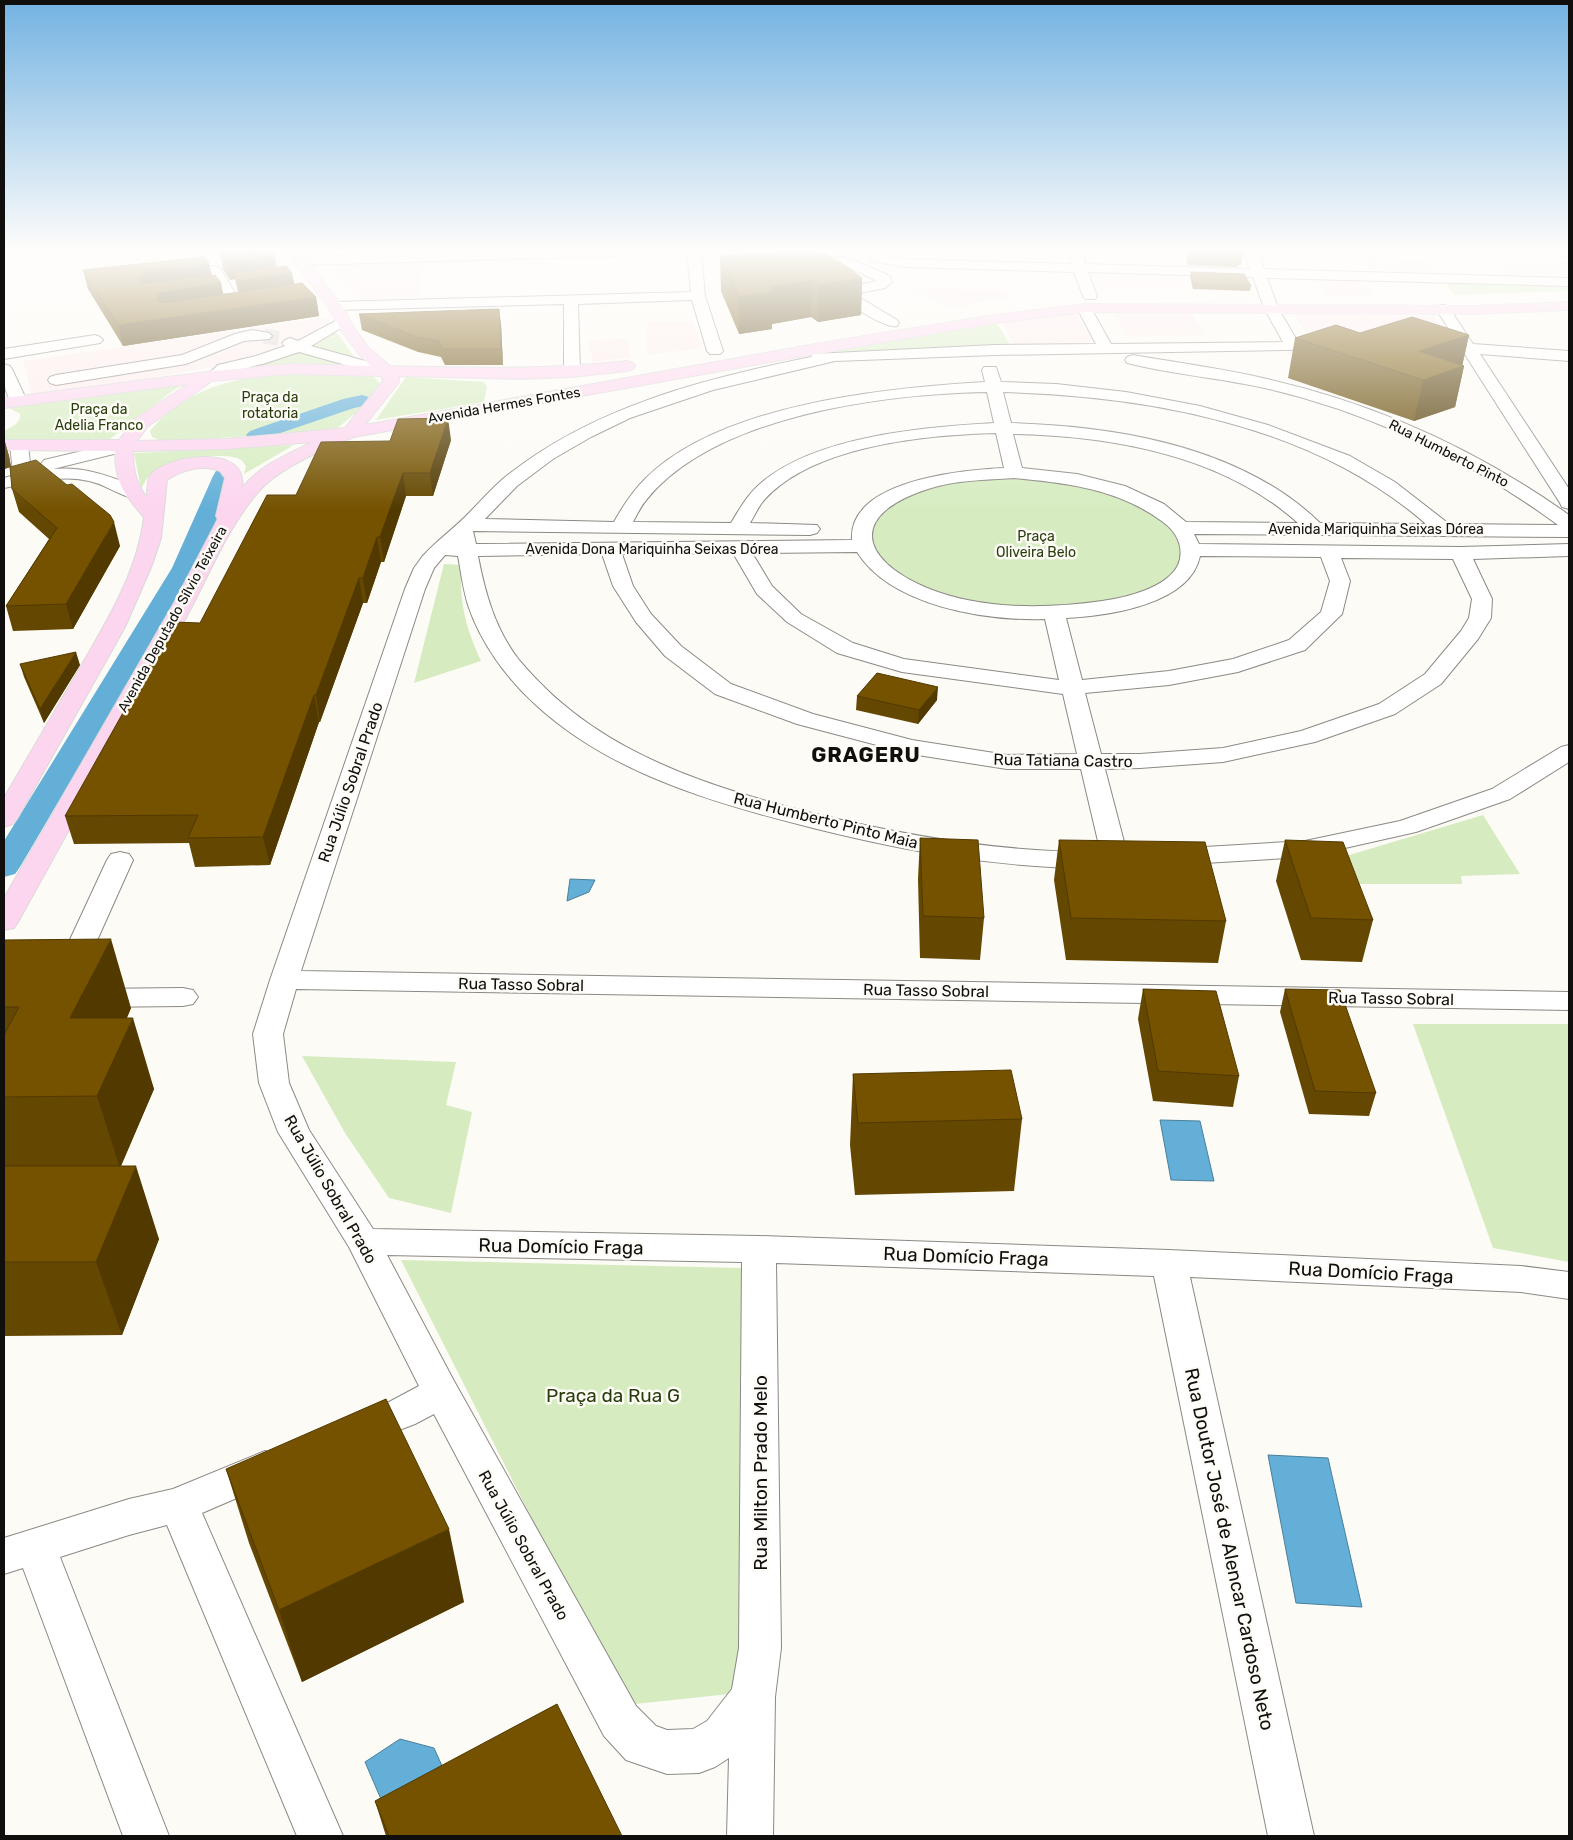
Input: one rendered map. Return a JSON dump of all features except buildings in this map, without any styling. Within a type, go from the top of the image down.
[{"type":"main road","points":[[350,433],[391,382],[391,376],[364,350],[356,338]]},
{"type":"main road","name":"Avenida Hermes Fontes","points":[[774,341],[795,338]]},
{"type":"main road","name":"Avenida Hermes Fontes","points":[[12,445],[124,446],[226,444],[350,433],[883,338]]},
{"type":"main road","points":[[698,354],[720,350]]},
{"type":"main road","name":"Avenida Hermes Fontes","points":[[11,402],[219,372],[341,369],[518,374],[572,372],[643,363]]},
{"type":"main road","points":[[154,517],[132,492],[124,462],[124,446],[141,423],[187,391],[219,372]]},
{"type":"main road","name":"Avenida Deputado Sílvio Teixeira","points":[[4,922],[184,603],[223,525],[254,486],[280,466],[319,445],[350,433]]},
{"type":"main road","points":[[4,819],[114,628],[142,565],[151,538],[158,478],[180,466],[213,463],[227,466],[232,471],[234,478],[223,525]]},
{"type":"street","points":[[56,380],[186,359],[238,338]]},
{"type":"street","points":[[186,359],[219,372],[260,360],[306,338]]},
{"type":"street","points":[[572,338],[572,372]]},
{"type":"street","points":[[715,338],[720,350]]},
{"type":"street","points":[[1102,338],[1106,348]]},
{"type":"street","points":[[1284,338],[1289,354],[1299,358],[1334,360]]},
{"type":"street","points":[[1463,338],[1569,502]]},
{"type":"street","points":[[4,354],[95,340]]},
{"type":"street","points":[[292,344],[385,371]]},
{"type":"street","points":[[748,361],[989,350],[1347,346]]},
{"type":"street","points":[[1412,347],[1468,348],[1569,356]]},
{"type":"street","points":[[989,350],[1014,473]]},
{"type":"street","name":"Rua Humberto Pinto","points":[[989,350],[1078,354],[1140,362],[1272,385],[1336,403],[1389,422],[1476,464],[1514,486],[1569,524]]},
{"type":"street","points":[[467,535],[510,483],[561,447],[620,416],[687,391],[837,356]]},
{"type":"street","points":[[4,369],[11,402]]},
{"type":"street","points":[[621,527],[639,496],[668,468],[708,444],[755,424],[808,408],[867,397],[930,390],[995,387],[1054,389],[1112,395],[1160,403],[1226,418],[1280,434],[1330,453],[1374,476],[1412,501],[1443,529]]},
{"type":"street","points":[[1315,529],[1294,507],[1264,488],[1229,470],[1189,456],[1146,444],[1099,436],[1052,431],[1004,429],[916,434],[884,439],[832,453],[788,473],[757,497],[739,539],[764,590],[794,618],[844,648],[902,665],[1071,688],[1169,678],[1238,665],[1297,645],[1331,614],[1340,581],[1329,552]]},
{"type":"street","points":[[12,445],[22,472]]},
{"type":"street","points":[[4,476],[124,446]]},
{"type":"street","points":[[1014,473],[1056,476],[1097,484],[1133,495],[1162,510],[1182,528],[1192,550],[1188,566],[1176,581],[1155,594],[1126,604],[1092,611],[1054,614],[1009,612],[966,606],[928,595],[896,581],[875,564],[862,538],[869,514],[886,499],[911,488],[950,478],[1014,473]]},
{"type":"street","points":[[4,482],[60,474],[78,474],[90,476],[132,492]]},
{"type":"street","name":"Avenida Dona Mariquinha Seixas Dórea","points":[[467,535],[525,527],[621,527],[739,539]]},
{"type":"street","name":"Avenida Mariquinha Seixas Dórea","points":[[1182,528],[1569,531]]},
{"type":"street","name":"Avenida Dona Mariquinha Seixas Dórea","points":[[467,535],[610,549],[739,539],[862,538]]},
{"type":"street","name":"Rua Júlio Sobral Prado","points":[[467,535],[440,550],[425,568],[415,589],[284,980],[268,1034],[274,1083],[294,1132],[362,1242],[441,1392],[620,1721],[642,1744],[667,1752],[699,1751]]},
{"type":"street","name":"Rua Humberto Pinto Maia","points":[[467,535],[478,602],[491,632],[512,665],[546,703],[598,741],[675,779],[755,806],[843,828],[927,845],[1027,858],[1131,860]]},
{"type":"street","name":"Rua Tatiana Castro","points":[[610,549],[623,586],[643,618],[673,651],[723,689],[805,719],[911,747],[1007,762],[1140,761],[1223,754],[1307,738],[1387,710],[1433,679],[1470,634],[1480,618],[1482,598],[1460,553]]},
{"type":"street","name":"Avenida Mariquinha Seixas Dórea","points":[[1192,550],[1460,553],[1569,550]]},
{"type":"street","points":[[1054,614],[1090,762],[1131,860],[1305,848],[1407,827],[1501,794],[1569,752]]},
{"type":"street","points":[[120,860],[58,998],[183,997]]},
{"type":"street","name":"Rua Tasso Sobral","points":[[284,980],[1569,1001]]},
{"type":"street","name":"Rua Domício Fraga","points":[[362,1242],[760,1249],[1169,1263],[1521,1279],[1569,1285]]},
{"type":"street","name":"Rua Milton Prado Melo","points":[[750,1836],[753,1697],[760,1648],[760,1249]]},
{"type":"street","name":"Rua Doutor José de Alencar Cardoso Neto","points":[[1169,1263],[1291,1836]]},
{"type":"street","points":[[330,1440],[402,1413],[441,1392]]},
{"type":"street","points":[[146,1836],[19,1551],[129,1517],[178,1505],[295,1455]]},
{"type":"street","points":[[178,1505],[320,1836]]},
{"type":"street","name":"Rua Milton Prado Melo","points":[[699,1751],[723,1736],[753,1697]]},
{"type":"shaded area","points":[[185,338],[311,338],[298,347],[245,362],[144,379],[32,394],[23,361]]},
{"type":"shaded area","points":[[647,338],[698,338],[702,348],[647,355]]},
{"type":"shaded area","points":[[1011,338],[1091,338],[1094,342],[1014,344]]},
{"type":"shaded area","points":[[1308,338],[1449,338],[1452,342],[1309,340]]},
{"type":"shaded area","points":[[627,339],[631,357],[593,362],[588,340]]},
{"type":"green space","points":[[317,338],[341,338],[355,358],[309,345]]},
{"type":"green space","points":[[909,338],[1006,338],[1010,345],[826,352]]},
{"type":"green space","points":[[298,349],[364,367],[236,367]]},
{"type":"green space","name":"Praça da rotatoria","points":[[296,373],[371,375],[379,382],[379,387],[362,408],[335,430],[174,441],[162,441],[152,437],[150,431],[165,415],[198,393],[235,381]]},
{"type":"green space","points":[[406,377],[484,382],[487,387],[484,402],[376,420]]},
{"type":"green space","name":"Praça da Adelia Franco","points":[[187,383],[174,390],[106,442],[4,441],[4,431],[15,425],[20,417],[20,414],[6,406]]},
{"type":"green space","points":[[294,445],[244,474],[246,466],[242,460],[233,457],[196,458],[170,464],[151,475],[141,489],[134,453]]},
{"type":"green space","name":"Praça Oliveira Belo","points":[[1010,476],[1101,488],[1168,520],[1183,540],[1184,562],[1168,582],[1136,598],[1092,609],[981,607],[928,593],[889,573],[869,549],[867,526],[882,507],[898,497],[913,490],[945,482]]},
{"type":"green space","points":[[444,564],[461,565],[461,592],[467,626],[481,661],[414,683]]},
{"type":"green space","points":[[1483,815],[1520,874],[1461,876],[1462,884],[1356,884],[1346,856]]},
{"type":"green space","points":[[1413,1024],[1569,1024],[1569,1262],[1493,1248]]},
{"type":"green space","points":[[302,1056],[456,1062],[446,1105],[472,1112],[451,1213],[389,1198],[345,1133]]},
{"type":"green space","name":"Praça da Rua G","points":[[401,1260],[744,1268],[739,1693],[626,1705]]},
{"type":"water","points":[[570,879],[595,880],[589,892],[567,901]]},
{"type":"water","points":[[1160,1120],[1200,1121],[1214,1181],[1171,1180]]},
{"type":"water","points":[[1268,1455],[1328,1458],[1362,1607],[1296,1603]]},
{"type":"water","points":[[400,1739],[434,1748],[451,1786],[390,1820],[365,1762]]},
{"type":"waterway","points":[[257,435],[350,403],[362,401]]},
{"type":"waterway","points":[[4,867],[184,568],[224,476]]},
{"type":"tunnel","points":[[274,338],[286,340]]},
{"type":"district","name":"GRAGERU","points":[[866,755]]}]
